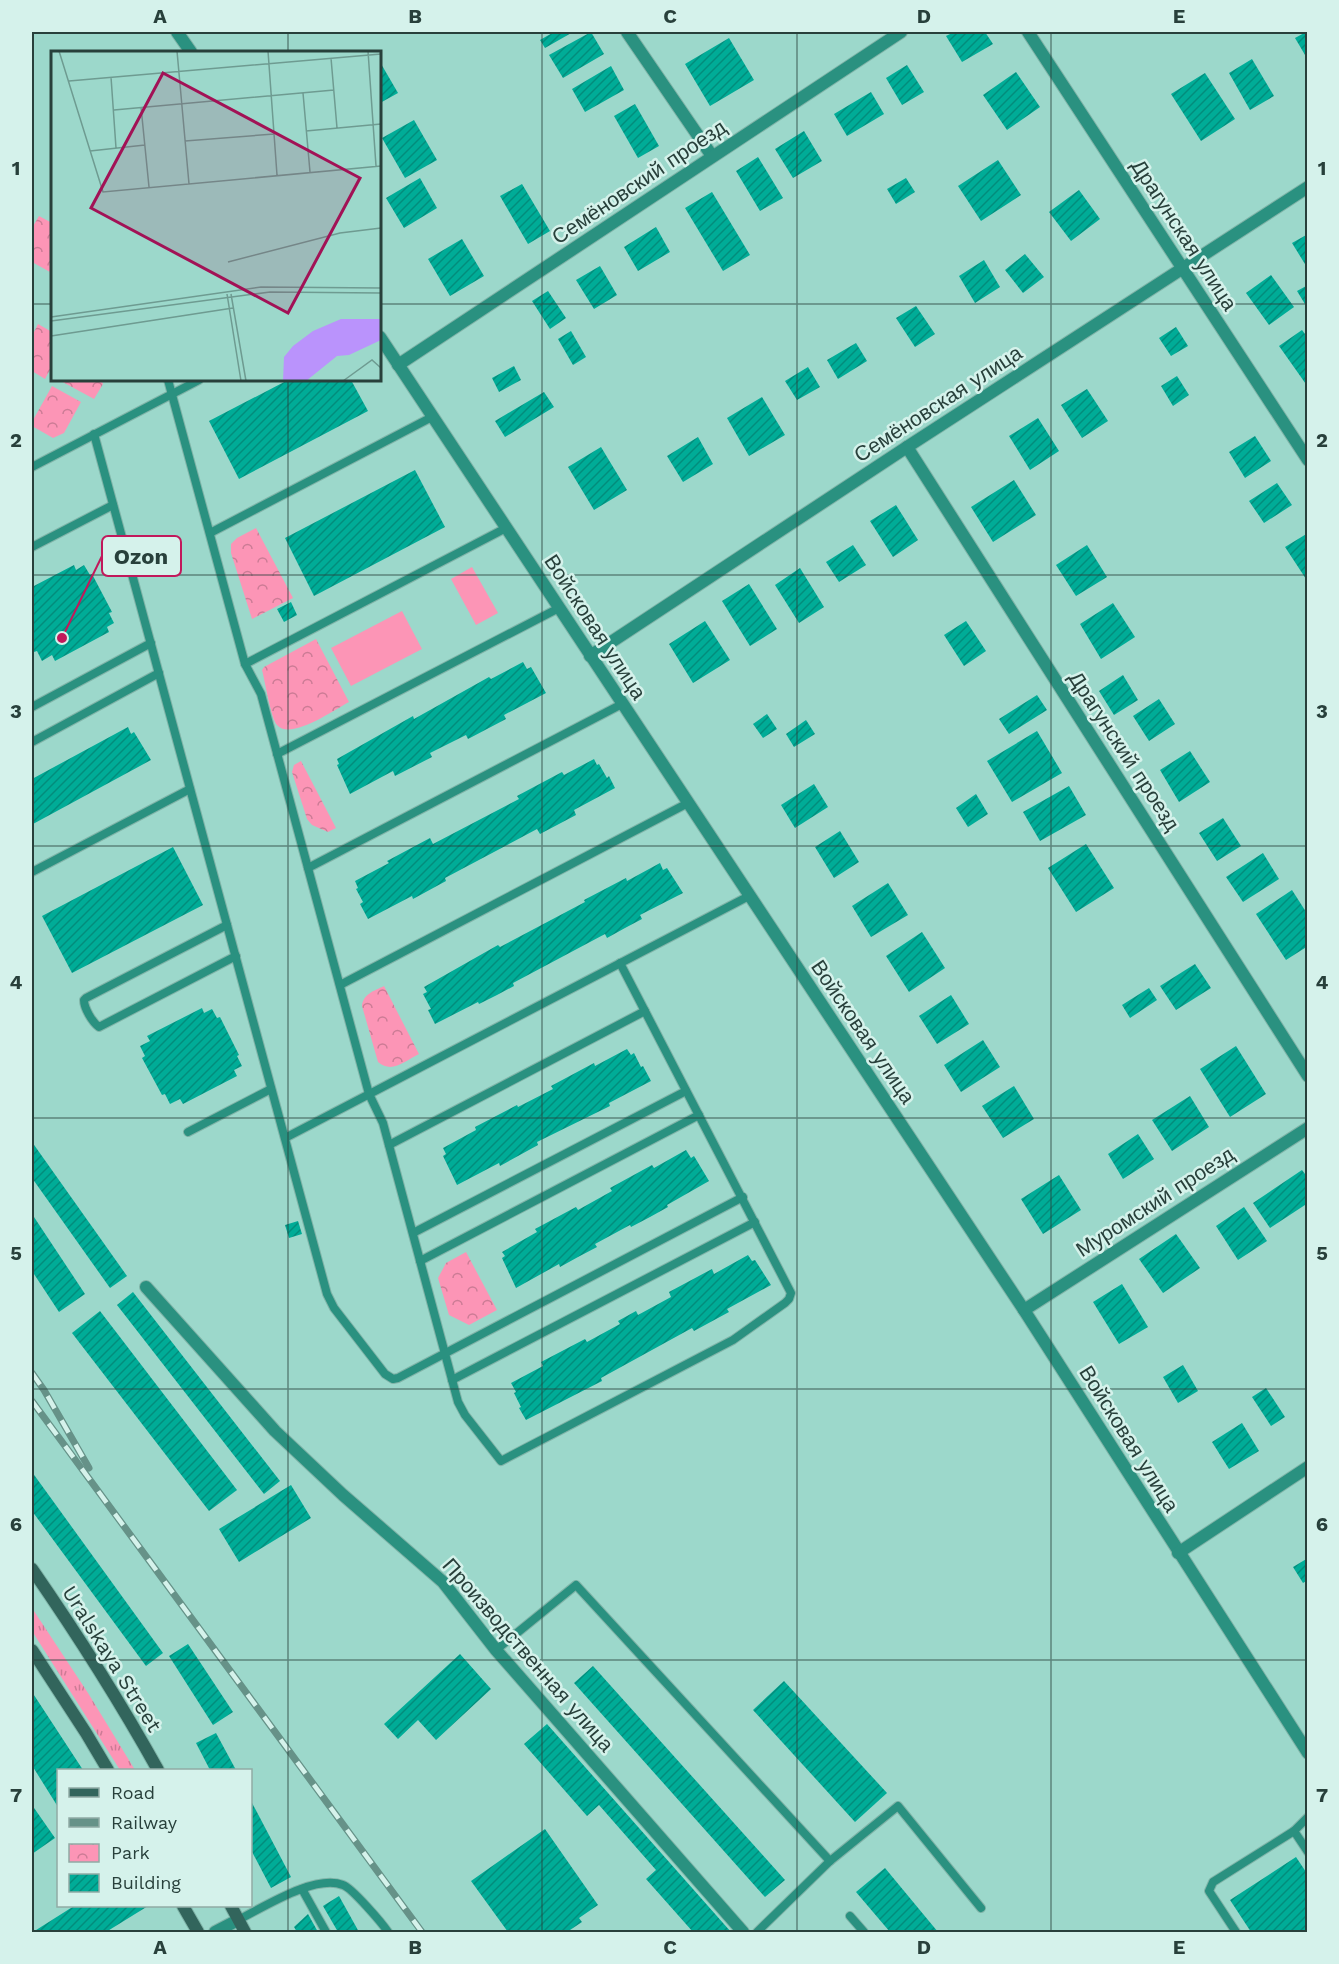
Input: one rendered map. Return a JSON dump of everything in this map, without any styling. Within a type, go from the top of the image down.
[{"type":"main road","name":"Uralskaya Street","points":[[32,1569],[82,1643],[134,1726],[157,1769]]},
{"type":"main road","points":[[32,1650],[107,1769]]},
{"type":"main road","points":[[184,1907],[198,1932]]},
{"type":"main road","points":[[232,1907],[245,1932]]},
{"type":"street","points":[[177,32],[190,51]]},
{"type":"street","points":[[627,32],[712,156]]},
{"type":"street","name":"Семёновский проезд","points":[[398,365],[901,32]]},
{"type":"street","name":"Драгунская улица","points":[[1028,32],[1308,460]]},
{"type":"street","name":"Семёновская улица","points":[[590,656],[1308,187]]},
{"type":"street","name":"Войсковая улица","points":[[381,339],[1024,1310],[1308,1753]]},
{"type":"street","name":"Драгунский проезд","points":[[907,447],[1308,1076]]},
{"type":"street","name":"Муромский проезд","points":[[1024,1310],[1308,1128]]},
{"type":"street","name":"Производственная улица","points":[[146,1287],[275,1431],[343,1495],[443,1582],[496,1650],[743,1932]]},
{"type":"street","points":[[1178,1553],[1308,1467]]},
{"type":"street","points":[[215,1932],[238,1920]]},
{"type":"lane","points":[[168,381],[245,664],[261,693],[369,1094],[383,1123],[460,1409],[501,1461],[733,1340],[789,1299],[791,1293],[620,963]]},
{"type":"lane","points":[[32,467],[197,381]]},
{"type":"lane","points":[[210,533],[432,417]]},
{"type":"lane","points":[[94,434],[327,1294],[334,1308],[389,1378],[398,1378],[742,1197]]},
{"type":"lane","points":[[32,547],[113,505]]},
{"type":"lane","points":[[245,664],[506,528]]},
{"type":"lane","points":[[277,754],[559,608]]},
{"type":"lane","points":[[32,707],[151,643]]},
{"type":"lane","points":[[32,742],[159,673]]},
{"type":"lane","points":[[308,868],[622,704]]},
{"type":"lane","points":[[32,872],[190,789]]},
{"type":"lane","points":[[340,985],[688,803]]},
{"type":"lane","points":[[285,1138],[749,896]]},
{"type":"lane","points":[[227,925],[84,1000],[84,1005],[95,1025],[101,1027],[236,956]]},
{"type":"lane","points":[[389,1145],[645,1011]]},
{"type":"lane","points":[[188,1132],[272,1089]]},
{"type":"lane","points":[[412,1233],[686,1091]]},
{"type":"lane","points":[[420,1261],[699,1115]]},
{"type":"lane","points":[[452,1380],[755,1222]]},
{"type":"lane","points":[[496,1650],[576,1585],[830,1861]]},
{"type":"lane","points":[[757,1932],[830,1861],[898,1806],[981,1908]]},
{"type":"lane","points":[[1236,1932],[1209,1891],[1213,1882],[1294,1831],[1308,1817]]},
{"type":"lane","points":[[1294,1831],[1308,1852]]},
{"type":"lane","points":[[238,1920],[302,1889],[328,1882],[345,1885],[388,1932]]},
{"type":"lane","points":[[302,1889],[326,1932]]},
{"type":"lane","points":[[850,1916],[864,1932]]},
{"type":"green space","points":[[39,216],[51,222],[50,272],[32,262],[32,228]]},
{"type":"green space","points":[[38,324],[51,331],[51,368],[45,379],[32,371],[32,336]]},
{"type":"green space","points":[[61,381],[102,381],[103,384],[94,399]]},
{"type":"green space","points":[[52,386],[81,402],[64,433],[53,438],[32,426]]},
{"type":"green space","points":[[256,528],[293,598],[252,619],[231,553],[231,544],[237,538]]},
{"type":"green space","points":[[472,567],[498,613],[476,625],[451,579]]},
{"type":"green space","points":[[402,611],[422,649],[351,686],[331,648]]},
{"type":"green space","points":[[316,639],[349,702],[302,727],[283,729],[275,721],[262,670]]},
{"type":"green space","points":[[301,761],[336,828],[328,832],[312,825],[307,819],[292,772],[294,765]]},
{"type":"green space","points":[[384,986],[419,1054],[393,1067],[378,1062],[362,1006],[367,996]]},
{"type":"green space","points":[[466,1252],[497,1310],[469,1325],[449,1315],[438,1278],[446,1263]]},
{"type":"green space","points":[[32,1608],[134,1769],[119,1769],[32,1631]]},
{"type":"building","points":[[554,32],[573,32],[545,48],[540,40]]},
{"type":"building","points":[[591,32],[604,54],[563,78],[549,55]]},
{"type":"building","points":[[954,32],[985,32],[993,44],[962,62],[946,36]]},
{"type":"building","points":[[1308,32],[1308,60],[1295,38]]},
{"type":"building","points":[[729,38],[754,80],[710,106],[685,64]]},
{"type":"building","points":[[1252,59],[1274,96],[1250,110],[1229,73]]},
{"type":"building","points":[[381,64],[398,93],[381,102]]},
{"type":"building","points":[[907,65],[924,92],[902,105],[886,78]]},
{"type":"building","points":[[611,66],[624,90],[585,112],[572,89]]},
{"type":"building","points":[[1016,72],[1040,107],[1007,130],[983,95]]},
{"type":"building","points":[[1205,73],[1235,119],[1201,141],[1171,94]]},
{"type":"building","points":[[871,92],[884,114],[847,136],[834,114]]},
{"type":"building","points":[[635,104],[659,146],[638,158],[614,116]]},
{"type":"building","points":[[414,120],[437,160],[405,178],[382,138]]},
{"type":"building","points":[[804,131],[822,161],[793,178],[775,149]]},
{"type":"building","points":[[758,157],[783,198],[760,211],[736,171]]},
{"type":"building","points":[[998,160],[1021,195],[981,221],[958,186]]},
{"type":"building","points":[[420,178],[437,208],[404,228],[386,198]]},
{"type":"building","points":[[906,178],[915,192],[896,204],[887,189]]},
{"type":"building","points":[[522,184],[550,231],[528,244],[500,196]]},
{"type":"building","points":[[1079,190],[1100,219],[1071,241],[1049,212]]},
{"type":"building","points":[[712,192],[750,255],[723,271],[685,208]]},
{"type":"building","points":[[656,227],[670,252],[638,271],[624,247]]},
{"type":"building","points":[[1308,234],[1308,269],[1292,243]]},
{"type":"building","points":[[462,239],[484,276],[450,296],[428,259]]},
{"type":"building","points":[[1025,254],[1044,277],[1023,293],[1005,270]]},
{"type":"building","points":[[984,260],[1000,287],[975,303],[959,276]]},
{"type":"building","points":[[600,266],[617,295],[594,309],[576,280]]},
{"type":"building","points":[[1271,275],[1294,307],[1269,325],[1246,293]]},
{"type":"building","points":[[1308,285],[1308,309],[1297,291]]},
{"type":"building","points":[[548,291],[566,318],[550,329],[532,301]]},
{"type":"building","points":[[916,306],[935,334],[915,347],[896,318]]},
{"type":"building","points":[[1176,327],[1188,346],[1171,356],[1159,338]]},
{"type":"building","points":[[1302,330],[1308,338],[1308,387],[1279,346]]},
{"type":"building","points":[[571,331],[586,357],[573,365],[558,339]]},
{"type":"building","points":[[856,343],[867,361],[838,379],[827,360]]},
{"type":"building","points":[[514,366],[521,380],[499,392],[492,378]]},
{"type":"building","points":[[808,367],[820,387],[797,400],[785,381]]},
{"type":"building","points":[[1177,376],[1189,395],[1173,406],[1161,386]]},
{"type":"building","points":[[286,381],[352,381],[368,411],[239,479],[209,421]]},
{"type":"building","points":[[1087,389],[1108,421],[1082,438],[1061,405]]},
{"type":"building","points":[[544,392],[554,407],[505,437],[495,421]]},
{"type":"building","points":[[762,397],[785,435],[749,456],[727,418]]},
{"type":"building","points":[[1038,418],[1059,451],[1030,470],[1009,436]]},
{"type":"building","points":[[1255,436],[1271,461],[1245,478],[1229,452]]},
{"type":"building","points":[[698,437],[713,464],[683,482],[667,456]]},
{"type":"building","points":[[601,447],[627,490],[594,510],[568,467]]},
{"type":"building","points":[[415,470],[445,527],[314,596],[285,538]]},
{"type":"building","points":[[1014,480],[1036,515],[993,542],[971,507]]},
{"type":"building","points":[[1277,483],[1292,505],[1264,523],[1249,501]]},
{"type":"building","points":[[896,505],[918,540],[893,557],[870,521]]},
{"type":"building","points":[[1308,533],[1308,582],[1285,547]]},
{"type":"building","points":[[853,545],[866,565],[839,582],[826,562]]},
{"type":"building","points":[[1087,545],[1107,577],[1076,596],[1056,565]]},
{"type":"building","points":[[74,565],[76,570],[84,565],[90,575],[92,574],[112,612],[109,613],[114,623],[107,627],[109,632],[55,661],[52,655],[42,661],[32,646],[32,587]]},
{"type":"building","points":[[800,568],[824,607],[799,623],[775,585]]},
{"type":"building","points":[[749,584],[777,629],[750,646],[722,601]]},
{"type":"building","points":[[291,602],[297,615],[284,622],[277,609]]},
{"type":"building","points":[[1113,603],[1135,637],[1101,659],[1080,624]]},
{"type":"building","points":[[705,621],[730,660],[693,683],[669,644]]},
{"type":"building","points":[[966,621],[986,651],[964,666],[944,635]]},
{"type":"building","points":[[523,662],[527,669],[531,667],[546,693],[504,715],[506,719],[468,739],[466,735],[430,753],[432,757],[395,776],[393,771],[350,794],[337,765],[339,764],[337,759],[413,716],[414,719],[489,677],[491,679]]},
{"type":"building","points":[[1123,675],[1138,700],[1114,715],[1099,691]]},
{"type":"building","points":[[1037,695],[1047,710],[1009,734],[999,719]]},
{"type":"building","points":[[1159,699],[1175,724],[1149,741],[1133,716]]},
{"type":"building","points":[[767,714],[777,729],[763,738],[753,724]]},
{"type":"building","points":[[806,720],[815,734],[794,747],[786,734]]},
{"type":"building","points":[[128,727],[131,734],[134,732],[151,760],[33,824],[32,779]]},
{"type":"building","points":[[1037,731],[1062,773],[1012,802],[987,761]]},
{"type":"building","points":[[1190,751],[1210,782],[1179,802],[1160,770]]},
{"type":"building","points":[[594,759],[607,778],[609,776],[615,788],[574,810],[576,815],[540,834],[537,829],[445,878],[446,881],[413,899],[412,896],[368,919],[360,904],[363,902],[356,889],[358,888],[355,881],[430,838],[433,844],[519,799],[517,796],[562,772],[564,775]]},
{"type":"building","points":[[814,784],[828,807],[795,828],[781,805]]},
{"type":"building","points":[[1069,786],[1086,815],[1040,841],[1023,812]]},
{"type":"building","points":[[976,794],[988,814],[968,827],[956,808]]},
{"type":"building","points":[[1223,818],[1241,846],[1217,861],[1199,833]]},
{"type":"building","points":[[840,831],[859,862],[834,878],[815,847]]},
{"type":"building","points":[[1086,844],[1114,888],[1076,912],[1048,868]]},
{"type":"building","points":[[173,847],[203,905],[72,973],[42,916]]},
{"type":"building","points":[[1263,853],[1279,879],[1243,902],[1226,877]]},
{"type":"building","points":[[660,863],[663,870],[667,868],[683,893],[640,915],[642,919],[607,938],[605,934],[513,983],[514,986],[435,1024],[428,1010],[431,1009],[423,994],[427,992],[424,987],[498,945],[500,947],[585,902],[584,900]]},
{"type":"building","points":[[888,883],[908,915],[871,937],[852,906]]},
{"type":"building","points":[[1292,890],[1308,915],[1308,946],[1286,960],[1256,914]]},
{"type":"building","points":[[922,932],[945,968],[909,992],[886,956]]},
{"type":"building","points":[[1195,964],[1211,988],[1176,1010],[1160,986]]},
{"type":"building","points":[[1149,988],[1157,1000],[1130,1018],[1122,1005]]},
{"type":"building","points":[[951,995],[969,1024],[937,1044],[919,1016]]},
{"type":"building","points":[[202,1008],[204,1013],[212,1009],[217,1018],[220,1017],[242,1066],[234,1070],[237,1076],[183,1104],[180,1099],[170,1104],[165,1094],[162,1095],[142,1058],[145,1056],[140,1046],[150,1041],[147,1036]]},
{"type":"building","points":[[983,1040],[1000,1067],[961,1092],[944,1065]]},
{"type":"building","points":[[1236,1046],[1266,1094],[1230,1117],[1200,1069]]},
{"type":"building","points":[[627,1049],[631,1055],[634,1053],[651,1081],[609,1103],[610,1106],[537,1142],[538,1145],[500,1166],[499,1163],[457,1185],[443,1156],[446,1154],[443,1148],[476,1130],[475,1127],[553,1089],[551,1086],[594,1063],[595,1066]]},
{"type":"building","points":[[1014,1086],[1034,1119],[1003,1138],[982,1106]]},
{"type":"building","points":[[1190,1096],[1209,1127],[1172,1151],[1152,1120]]},
{"type":"building","points":[[1138,1134],[1154,1159],[1123,1179],[1108,1154]]},
{"type":"building","points":[[32,1142],[127,1276],[110,1288],[32,1178]]},
{"type":"building","points":[[686,1150],[691,1158],[694,1156],[709,1181],[650,1217],[595,1244],[597,1247],[560,1267],[559,1264],[516,1288],[502,1258],[505,1256],[502,1252],[537,1232],[535,1229],[576,1207],[578,1210],[612,1191],[610,1188]]},
{"type":"building","points":[[1302,1170],[1308,1178],[1308,1203],[1270,1228],[1253,1203]]},
{"type":"building","points":[[1059,1175],[1081,1210],[1043,1234],[1021,1199]]},
{"type":"building","points":[[1244,1207],[1267,1241],[1238,1260],[1216,1226]]},
{"type":"building","points":[[32,1214],[85,1294],[59,1312],[32,1271]]},
{"type":"building","points":[[298,1221],[302,1234],[289,1238],[285,1225]]},
{"type":"building","points":[[1176,1234],[1200,1268],[1163,1293],[1139,1259]]},
{"type":"building","points":[[748,1255],[752,1261],[755,1260],[771,1285],[727,1309],[729,1312],[694,1331],[692,1328],[601,1378],[602,1381],[526,1420],[519,1408],[521,1407],[511,1383],[543,1366],[541,1362],[585,1339],[587,1342],[620,1324],[618,1321],[636,1311],[638,1315],[671,1297],[669,1292],[712,1269],[714,1274]]},
{"type":"building","points":[[1122,1284],[1148,1327],[1119,1344],[1093,1302]]},
{"type":"building","points":[[133,1292],[280,1481],[264,1494],[117,1305]]},
{"type":"building","points":[[100,1311],[237,1490],[209,1511],[72,1333]]},
{"type":"building","points":[[1183,1365],[1198,1391],[1178,1403],[1163,1377]]},
{"type":"building","points":[[1266,1388],[1285,1417],[1271,1426],[1252,1397]]},
{"type":"building","points":[[1242,1423],[1259,1451],[1229,1469],[1212,1442]]},
{"type":"building","points":[[32,1472],[163,1653],[146,1666],[32,1511]]},
{"type":"building","points":[[291,1485],[311,1518],[239,1562],[219,1529]]},
{"type":"building","points":[[1308,1558],[1308,1580],[1303,1583],[1293,1567]]},
{"type":"building","points":[[188,1644],[233,1712],[213,1725],[169,1656]]},
{"type":"building","points":[[460,1654],[491,1689],[436,1740],[418,1720],[398,1739],[384,1724]]},
{"type":"building","points":[[593,1666],[785,1880],[765,1897],[574,1683]]},
{"type":"building","points":[[784,1681],[887,1793],[855,1822],[753,1710]]},
{"type":"building","points":[[32,1692],[82,1769],[57,1769],[57,1805],[32,1768]]},
{"type":"building","points":[[547,1724],[731,1932],[693,1932],[646,1879],[656,1870],[599,1805],[587,1816],[524,1744]]},
{"type":"building","points":[[216,1733],[235,1769],[209,1769],[196,1743]]},
{"type":"building","points":[[252,1803],[291,1877],[271,1888],[252,1852]]},
{"type":"building","points":[[32,1805],[55,1838],[32,1854]]},
{"type":"building","points":[[545,1829],[598,1905],[579,1918],[582,1922],[567,1932],[508,1932],[471,1881]]},
{"type":"building","points":[[1296,1857],[1308,1875],[1308,1932],[1251,1932],[1230,1900]]},
{"type":"building","points":[[885,1868],[938,1932],[890,1932],[856,1892]]},
{"type":"building","points":[[339,1896],[359,1932],[338,1932],[323,1906]]},
{"type":"building","points":[[72,1907],[146,1907],[106,1932],[33,1932]]},
{"type":"building","points":[[308,1914],[318,1932],[297,1932],[294,1927]]},
{"type":"railway","points":[[32,1373],[89,1468]]},
{"type":"railway","points":[[32,1401],[422,1932]]},
{"type":"place","name":"Ozon","points":[[62,638]]}]
